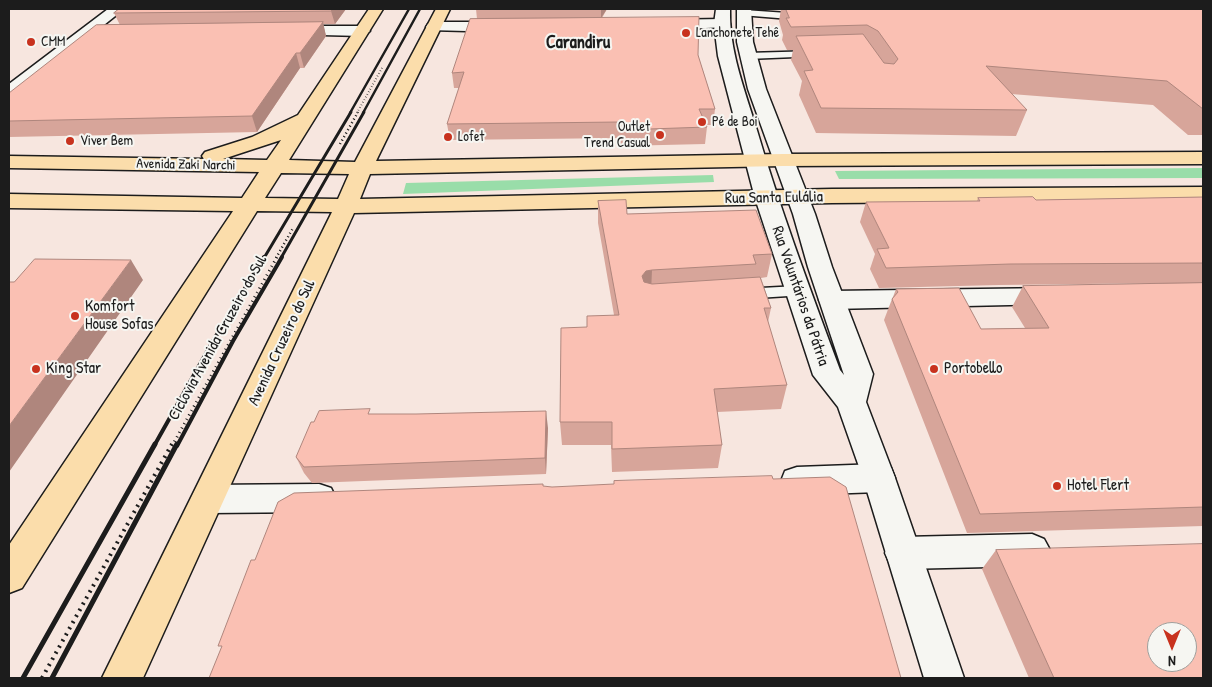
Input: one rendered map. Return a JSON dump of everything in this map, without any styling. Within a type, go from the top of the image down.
[{"type":"main road","points":[[9,92],[117,9]]},
{"type":"main road","points":[[9,576],[376,9]]},
{"type":"main road","name":"Avenida Cruzeiro do Sul","points":[[122,678],[363,168],[443,9]]},
{"type":"main road","name":"Rua Voluntários da Pátria","points":[[744,11],[746,49],[757,89],[798,197],[859,374],[851,402]]},
{"type":"main road","points":[[647,25],[722,24],[746,49]]},
{"type":"main road","name":"Rua Voluntários da Pátria","points":[[722,24],[734,89],[766,198],[827,375],[851,402],[879,478],[944,678]]},
{"type":"main road","points":[[434,27],[522,26]]},
{"type":"main road","points":[[272,31],[362,31]]},
{"type":"main road","points":[[86,33],[115,32]]},
{"type":"main road","points":[[734,89],[757,89]]},
{"type":"main road","points":[[147,164],[209,157],[239,150],[281,133],[307,117]]},
{"type":"main road","points":[[363,168],[783,160],[1203,158]]},
{"type":"main road","name":"Avenida Zaki Narchi","points":[[9,162],[363,168]]},
{"type":"main road","name":"Rua Santa Eulália","points":[[346,206],[798,197],[1203,194]]},
{"type":"main road","points":[[9,201],[346,206]]},
{"type":"main road","points":[[832,300],[1081,295]]},
{"type":"main road","points":[[772,482],[879,478]]},
{"type":"main road","points":[[208,499],[352,497]]},
{"type":"main road","points":[[903,553],[1065,549]]},
{"type":"lane","points":[[744,11],[813,17]]},
{"type":"lane","points":[[746,49],[828,53]]},
{"type":"lane","points":[[728,295],[798,291]]},
{"type":"path","points":[[328,167],[385,62]]},
{"type":"path","name":"Ciclovia Avenida Cruzeiro do Sul","points":[[42,678],[306,205]]},
{"type":"green space","points":[[1203,168],[1203,178],[839,179],[835,171]]},
{"type":"green space","points":[[713,175],[714,182],[403,194],[406,183]]},
{"type":"building","points":[[119,9],[333,9],[331,11],[114,13]]},
{"type":"building","points":[[786,9],[1203,9],[1203,109],[1167,81],[986,66],[1027,110],[821,108],[804,71],[813,70],[796,36],[863,34],[884,63],[894,64],[898,59],[878,31],[867,25],[791,27],[786,18],[789,18]]},
{"type":"building","points":[[699,17],[698,55],[715,109],[699,109],[707,127],[620,130],[619,122],[447,124],[464,72],[452,73],[470,19]]},
{"type":"building","points":[[323,22],[300,53],[296,53],[252,116],[9,121],[9,93],[96,25]]},
{"type":"building","points":[[1033,197],[1036,200],[1203,197],[1203,263],[1010,264],[886,268],[877,249],[889,248],[866,202],[980,201],[978,198]]},
{"type":"building","points":[[626,200],[627,214],[756,210],[772,254],[753,255],[756,264],[652,270],[646,271],[642,276],[644,282],[652,284],[760,277],[771,308],[764,308],[787,385],[714,389],[722,445],[612,449],[612,422],[560,422],[561,328],[587,327],[587,316],[619,315],[598,201]]},
{"type":"building","points":[[35,259],[131,260],[9,426],[9,282],[14,282]]},
{"type":"building","points":[[1203,283],[1203,507],[980,514],[892,299],[898,292],[896,289],[959,288],[981,329],[1049,328],[1023,286]]},
{"type":"building","points":[[370,409],[368,414],[546,411],[545,458],[304,467],[296,457],[311,422],[314,422],[319,411]]},
{"type":"building","points":[[772,476],[773,479],[830,477],[846,487],[901,678],[209,678],[222,646],[218,646],[251,560],[255,560],[278,502],[294,493],[543,484],[543,486],[552,487],[614,484],[614,481]]},
{"type":"building","points":[[1203,544],[1203,678],[1054,678],[996,550]]},
{"type":"railway","points":[[350,113],[409,9]]},
{"type":"railway","points":[[363,113],[420,9]]},
{"type":"railway","points":[[264,258],[351,112]]},
{"type":"railway","points":[[281,258],[364,112]]},
{"type":"railway","points":[[154,446],[213,341],[264,257]]},
{"type":"railway","points":[[177,446],[233,341],[282,257]]},
{"type":"railway","points":[[23,678],[155,444]]},
{"type":"railway","points":[[52,678],[177,444]]},
{"type":"place","name":"Lanchonete Tehê","points":[[686,33]]},
{"type":"place","name":"CMM","points":[[31,42]]},
{"type":"place","name":"Pé de Boi","points":[[702,122]]},
{"type":"place","name":"Outlet Trend Casual","points":[[660,135]]},
{"type":"place","name":"Lofet","points":[[448,137]]},
{"type":"place","name":"Viver Bem","points":[[70,141]]},
{"type":"place","name":"Komfort House Sofas","points":[[75,316]]},
{"type":"place","name":"King Star","points":[[36,369]]},
{"type":"place","name":"Portobello","points":[[934,369]]},
{"type":"place","name":"Hotel Flert","points":[[1057,486]]},
{"type":"district","name":"Carandiru","points":[[578,43]]}]
